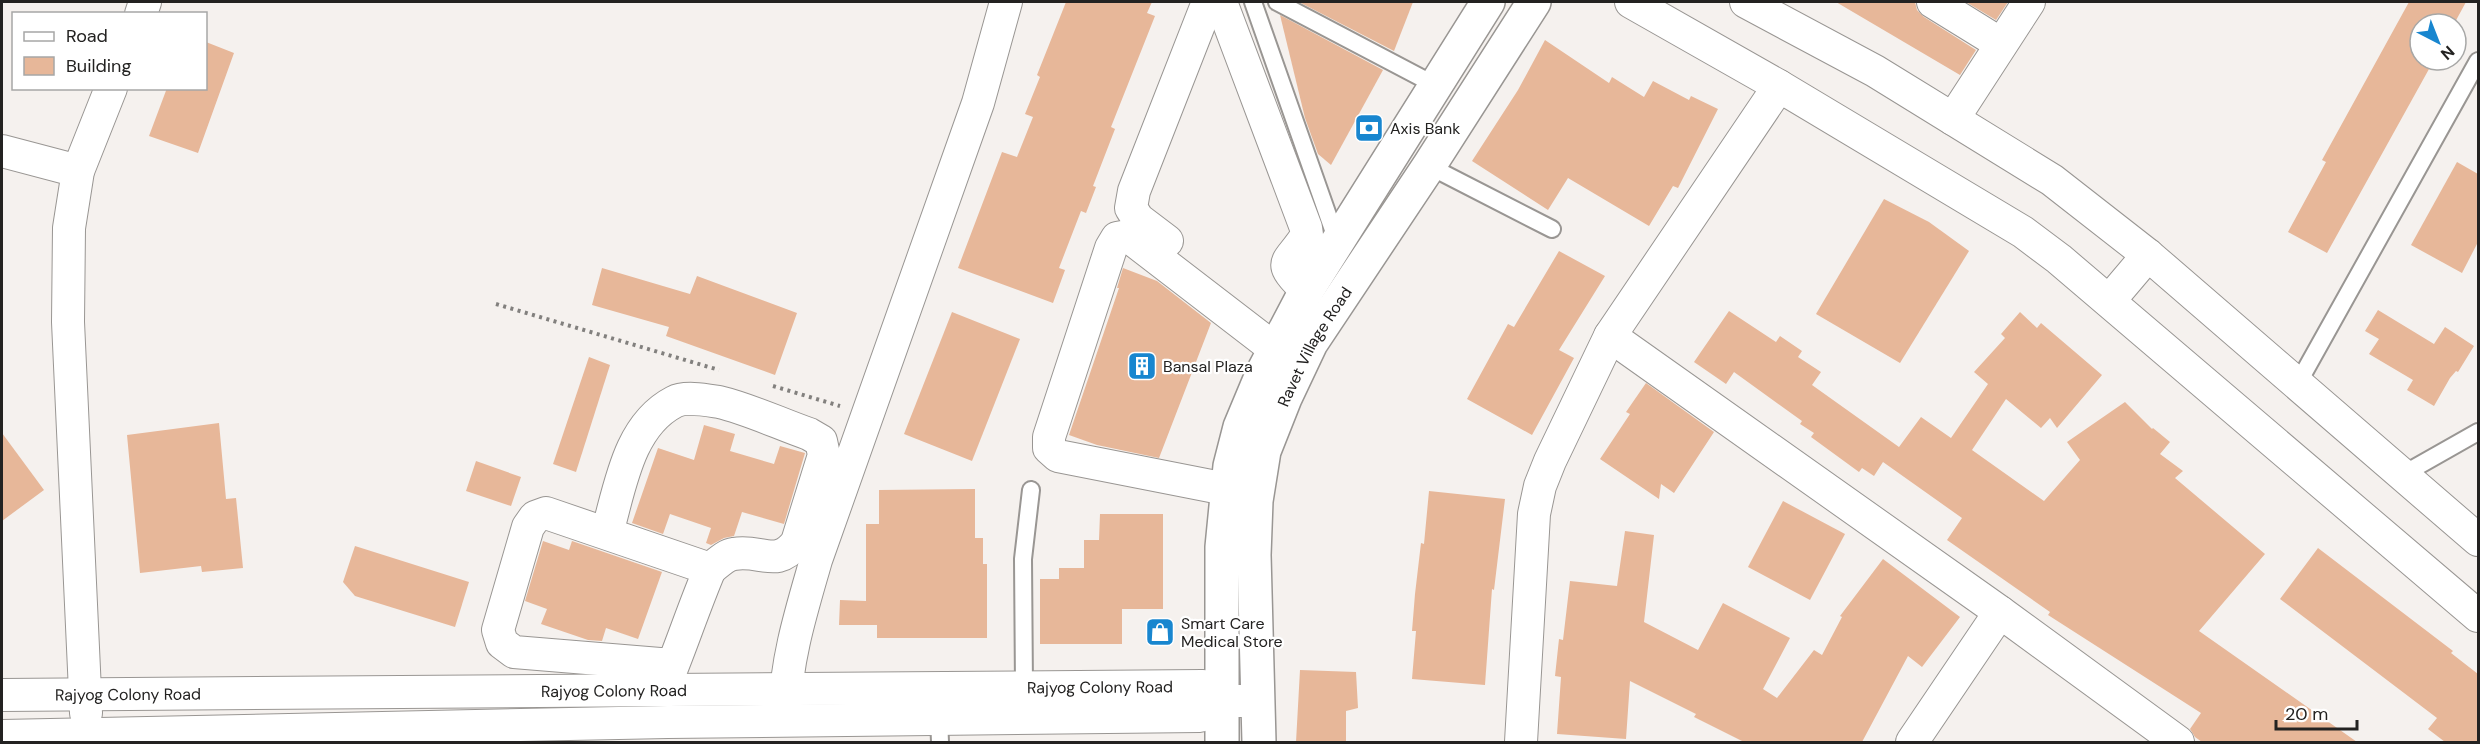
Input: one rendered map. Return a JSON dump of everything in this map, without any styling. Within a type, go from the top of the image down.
[{"type":"main road","name":"Ravet Village Road","points":[[1222,742],[1222,547],[1226,489],[1240,427],[1263,372],[1306,291],[1488,2]]},
{"type":"main road","name":"Ravet Village Road","points":[[1259,742],[1254,555],[1256,501],[1264,451],[1285,398],[1311,343],[1429,166],[1534,2]]},
{"type":"street","points":[[785,720],[785,689],[800,616],[816,560],[978,103],[1004,2]]},
{"type":"street","points":[[1208,2],[1134,191],[1131,208],[1138,219],[1280,339]]},
{"type":"street","points":[[1221,2],[1306,228],[1307,235],[1288,259],[1286,265],[1288,272],[1306,291]]},
{"type":"street","points":[[1631,2],[1779,86],[2023,232],[2109,301],[2478,616]]},
{"type":"street","points":[[1746,2],[1875,71],[2052,180],[2148,255],[2478,540]]},
{"type":"street","points":[[1953,119],[2029,2]]},
{"type":"street","points":[[1939,3],[2001,44]]},
{"type":"street","points":[[1521,742],[1534,514],[1540,486],[1550,460],[1610,336],[1779,86]]},
{"type":"street","points":[[86,738],[68,322],[69,228],[78,171],[110,90]]},
{"type":"street","points":[[2,151],[78,171]]},
{"type":"street","points":[[1226,489],[1058,456],[1049,448],[1049,437],[1111,248],[1117,238],[1128,236],[1280,339]]},
{"type":"street","points":[[2109,301],[2148,255]]},
{"type":"street","points":[[1610,336],[2000,612],[2178,742]]},
{"type":"street","points":[[607,533],[630,454],[643,429],[675,401],[695,399],[719,402],[809,434],[820,441],[824,455],[797,542],[789,553],[777,557],[732,554],[710,569],[688,618],[668,677],[514,652],[502,643],[498,630],[528,527],[535,517],[546,513],[710,569]]},
{"type":"street","points":[[1912,742],[2000,612]]},
{"type":"street","name":"Rajyog Colony Road","points":[[2,695],[435,693],[668,677],[785,689],[1203,686],[1221,701],[1200,716],[939,730],[785,720],[668,732],[86,738],[2,736]]},
{"type":"street","points":[[435,693],[435,735]]},
{"type":"street","points":[[1221,701],[1257,701]]},
{"type":"lane","points":[[1253,2],[1337,241]]},
{"type":"lane","points":[[1277,2],[1435,85]]},
{"type":"lane","points":[[2297,385],[2478,61]]},
{"type":"lane","points":[[1429,166],[1552,229]]},
{"type":"lane","points":[[2402,475],[2478,432]]},
{"type":"lane","points":[[1024,688],[1023,559],[1031,490]]},
{"type":"path","points":[[496,304],[721,371]]},
{"type":"path","points":[[766,384],[867,414]]},
{"type":"building","points":[[1066,2],[1152,2],[1147,13],[1155,16],[1111,127],[1115,129],[1093,186],[1096,187],[1086,213],[1081,211],[1059,268],[1065,270],[1053,303],[958,268],[1002,152],[1017,157],[1033,117],[1025,114],[1040,77],[1037,75]]},
{"type":"building","points":[[1299,2],[1413,2],[1394,51]]},
{"type":"building","points":[[1836,2],[1915,2],[1917,10],[1924,17],[1976,50],[1960,75]]},
{"type":"building","points":[[1966,2],[2008,2],[1996,20]]},
{"type":"building","points":[[2409,2],[2466,2],[2461,12],[2408,12],[2408,72],[2427,72],[2327,253],[2288,232],[2326,162],[2322,160]]},
{"type":"building","points":[[1280,15],[1383,70],[1331,165],[1318,154],[1305,118]]},
{"type":"building","points":[[1545,40],[1609,83],[1612,77],[1644,97],[1653,81],[1689,100],[1691,96],[1718,109],[1678,188],[1673,186],[1649,226],[1568,178],[1548,210],[1472,161],[1518,90]]},
{"type":"building","points":[[207,42],[234,53],[198,153],[149,136],[166,90],[207,90]]},
{"type":"building","points":[[2457,162],[2478,174],[2478,242],[2462,273],[2411,245]]},
{"type":"building","points":[[1884,199],[1929,222],[1969,251],[1900,363],[1816,314]]},
{"type":"building","points":[[1559,251],[1605,276],[1559,350],[1574,358],[1532,435],[1467,399],[1508,324],[1514,327]]},
{"type":"building","points":[[602,268],[690,294],[697,276],[797,313],[775,375],[666,336],[669,327],[592,305]]},
{"type":"building","name":"Bansal Plaza","points":[[1123,268],[1157,281],[1211,323],[1159,458],[1097,445],[1069,435],[1119,288],[1117,288]]},
{"type":"building","points":[[2378,310],[2434,344],[2445,327],[2474,346],[2458,372],[2456,371],[2450,378],[2434,406],[2407,390],[2413,380],[2369,354],[2379,339],[2365,331]]},
{"type":"building","points":[[1729,311],[1776,342],[1780,336],[1802,351],[1798,357],[1821,372],[1812,385],[1899,447],[1921,417],[1951,438],[1988,384],[1974,372],[2005,338],[2001,334],[2020,312],[2037,328],[2041,323],[2102,375],[2057,428],[2050,418],[2041,428],[2006,399],[1972,450],[2044,501],[2080,460],[2067,442],[2125,402],[2152,429],[2170,442],[2160,454],[2183,471],[2175,478],[2265,554],[2199,631],[2357,742],[2202,742],[2190,729],[2201,713],[2048,615],[2050,612],[1947,540],[1962,518],[1883,462],[1874,476],[1862,468],[1859,472],[1811,437],[1814,433],[1800,424],[1802,421],[1734,372],[1726,384],[1694,362]]},
{"type":"building","points":[[952,312],[1020,339],[972,461],[904,434]]},
{"type":"building","points":[[589,357],[610,365],[576,472],[553,464]]},
{"type":"building","points":[[1646,383],[1714,432],[1674,493],[1661,484],[1659,499],[1600,459],[1630,414],[1626,412]]},
{"type":"building","points":[[219,423],[226,499],[236,498],[243,568],[202,572],[201,566],[140,573],[127,435]]},
{"type":"building","points":[[704,425],[735,434],[730,451],[774,464],[780,446],[805,453],[784,524],[742,512],[734,536],[711,545],[706,543],[711,528],[670,514],[663,534],[632,523],[658,448],[694,460]]},
{"type":"building","points":[[2,433],[44,490],[2,521]]},
{"type":"building","points":[[476,461],[521,477],[511,506],[466,491]]},
{"type":"building","points":[[975,489],[975,538],[983,538],[983,564],[987,564],[987,638],[877,638],[877,625],[839,625],[840,600],[866,601],[866,524],[879,524],[879,490]]},
{"type":"building","points":[[1429,491],[1505,499],[1494,590],[1492,589],[1485,685],[1412,679],[1416,631],[1412,631],[1415,594],[1421,543],[1424,544]]},
{"type":"building","points":[[1783,501],[1845,534],[1810,600],[1748,567]]},
{"type":"building","points":[[1100,514],[1163,514],[1163,609],[1122,609],[1122,644],[1040,644],[1040,579],[1059,579],[1059,568],[1084,568],[1084,540],[1099,540]]},
{"type":"building","points":[[1625,531],[1654,535],[1644,622],[1698,650],[1723,603],[1790,638],[1763,689],[1777,698],[1814,650],[1822,655],[1842,617],[1840,616],[1883,559],[1960,617],[1922,667],[1908,656],[1862,742],[1744,742],[1694,717],[1696,714],[1630,681],[1626,739],[1557,734],[1561,677],[1555,676],[1559,639],[1563,640],[1570,581],[1617,586]]},
{"type":"building","points":[[543,541],[569,550],[572,541],[662,572],[638,639],[606,628],[602,641],[588,640],[541,624],[547,609],[525,601]]},
{"type":"building","points":[[355,546],[469,582],[455,627],[355,596],[343,582]]},
{"type":"building","points":[[2318,548],[2453,651],[2451,653],[2478,674],[2478,742],[2445,742],[2428,729],[2437,718],[2280,599]]},
{"type":"building","points":[[1300,670],[1356,672],[1358,708],[1346,711],[1346,742],[1296,742]]},
{"type":"place","name":"Axis Bank","points":[[1369,128]]},
{"type":"place","name":"Bansal Plaza","points":[[1142,366]]},
{"type":"place","name":"Smart Care Medical Store","points":[[1160,632]]}]
